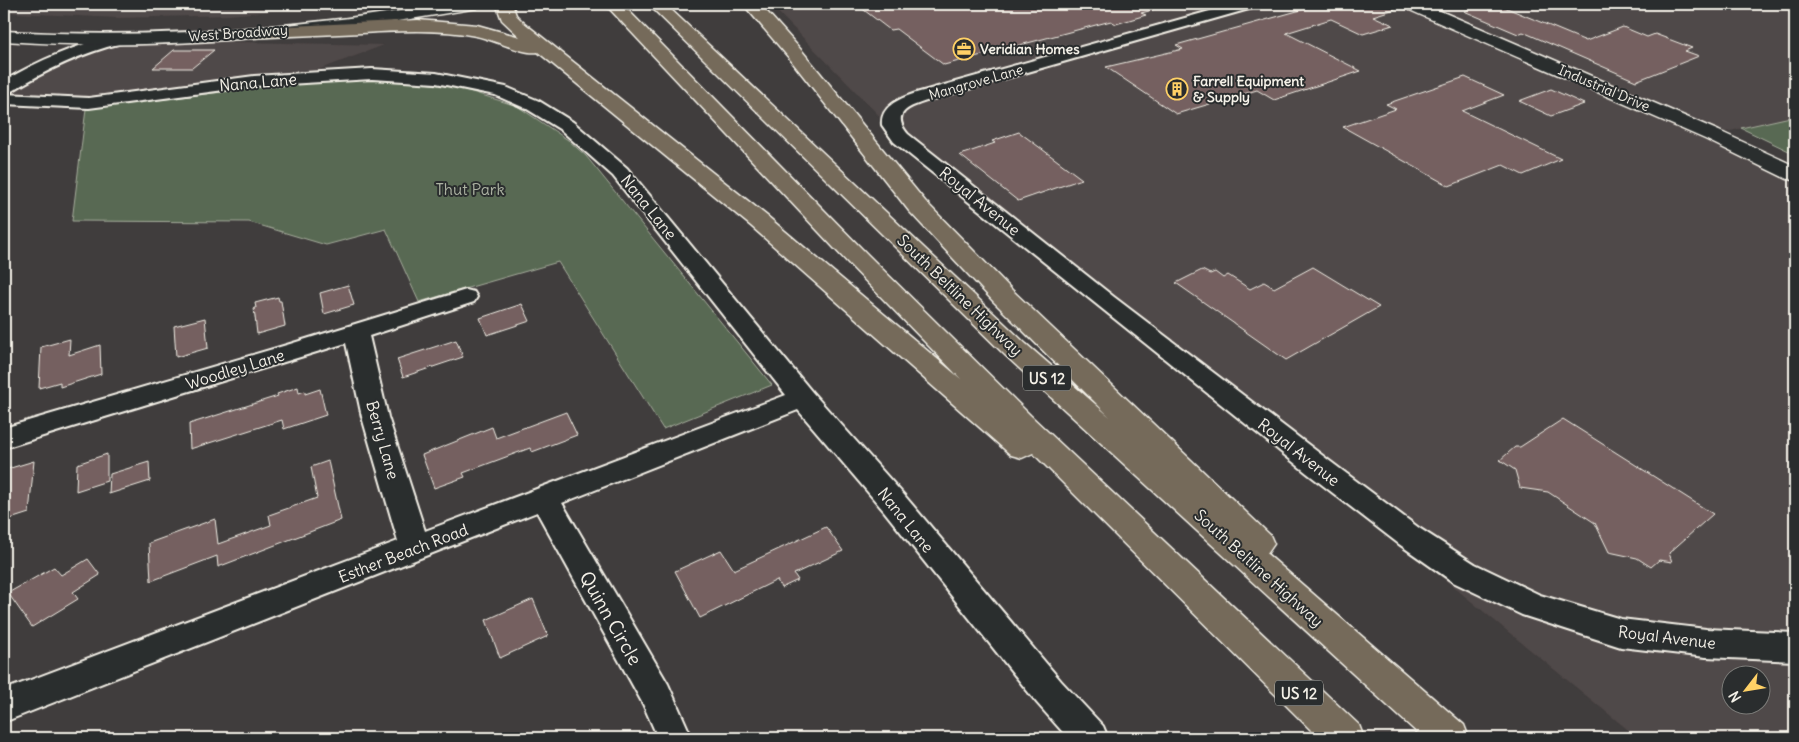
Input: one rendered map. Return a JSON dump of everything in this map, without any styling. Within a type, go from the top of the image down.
[{"type":"highway","points":[[504,4],[508,16],[516,26],[842,290],[1253,648]]},
{"type":"highway","name":"US 12","points":[[613,4],[866,267],[1020,422],[1345,738]]},
{"type":"highway","name":"South Beltline Highway","points":[[656,4],[1016,350],[1450,738]]},
{"type":"highway","points":[[751,4],[796,55],[916,206],[1003,296],[1142,429],[1455,738]]},
{"type":"highway","points":[[247,33],[418,26],[462,28],[496,34],[555,58]]},
{"type":"street","name":"West Broadway","points":[[130,24],[186,23],[284,17],[381,4]]},
{"type":"street","name":"West Broadway","points":[[4,36],[116,40],[247,33],[384,18],[471,4]]},
{"type":"street","name":"Mangrove Lane","points":[[903,105],[936,92],[1252,4]]},
{"type":"street","name":"Industrial Drive","points":[[1411,4],[1795,174]]},
{"type":"street","points":[[48,62],[73,39]]},
{"type":"street","points":[[4,88],[48,62],[88,47],[116,40]]},
{"type":"street","name":"Nana Lane","points":[[4,99],[58,103],[90,102],[254,81],[372,74],[436,78],[500,91],[533,105],[567,126],[620,172],[802,398],[894,503],[1049,692],[1091,738]]},
{"type":"street","name":"Royal Avenue","points":[[903,105],[896,109],[891,117],[891,125],[901,138],[1106,302],[1310,460],[1409,536],[1464,573],[1533,606],[1621,633],[1706,643],[1795,647]]},
{"type":"street","name":"Woodley Lane","points":[[4,438],[466,297]]},
{"type":"street","name":"Berry Lane","points":[[356,332],[374,417],[415,548]]},
{"type":"street","name":"Esther Beach Road","points":[[4,706],[802,398]]},
{"type":"street","name":"Quinn Circle","points":[[545,498],[556,521],[656,695],[675,738]]},
{"type":"shaded area","points":[[4,4],[348,4],[229,15],[119,18],[16,13],[4,11]]},
{"type":"shaded area","points":[[770,4],[1795,4],[1795,116],[1713,135],[1795,174],[1795,738],[1638,738],[1106,302],[901,138]]},
{"type":"shaded area","points":[[206,36],[234,42],[384,45],[297,78],[58,103],[4,99],[4,88],[85,40]]},
{"type":"green space","name":"Thut Park","points":[[396,79],[459,88],[517,106],[568,140],[586,156],[772,385],[663,429],[558,262],[419,302],[386,229],[326,245],[249,222],[72,221],[86,109],[318,80]]},
{"type":"green space","points":[[1795,116],[1795,154],[1741,128]]},
{"type":"building","name":"Veridian Homes","points":[[856,4],[1152,4],[1153,10],[1141,13],[1146,15],[1116,24],[1111,21],[944,65],[896,29],[890,30]]},
{"type":"building","points":[[1300,4],[1395,4],[1395,9],[1373,16],[1393,25],[1363,34],[1331,19],[1286,33],[1361,71],[1274,100],[1257,90],[1176,114],[1106,67],[1183,49],[1176,45],[1308,8]]},
{"type":"building","points":[[1487,4],[1497,4],[1586,41],[1623,27],[1647,37],[1655,34],[1692,48],[1685,51],[1699,56],[1636,81],[1523,32],[1518,34],[1464,11]]},
{"type":"building","points":[[174,50],[214,50],[192,68],[153,68]]},
{"type":"building","points":[[1465,77],[1504,95],[1462,111],[1561,159],[1523,175],[1503,165],[1449,186],[1343,127],[1396,109],[1386,104]]},
{"type":"building","points":[[1551,89],[1584,104],[1551,116],[1519,101]]},
{"type":"building","points":[[1019,132],[1082,179],[1018,201],[960,155],[995,143],[992,141]]},
{"type":"building","points":[[1313,267],[1379,307],[1286,360],[1176,283],[1202,270],[1210,274],[1215,272],[1223,278],[1228,275],[1250,289],[1264,282],[1274,288]]},
{"type":"building","points":[[348,285],[354,305],[324,314],[320,293]]},
{"type":"building","points":[[278,297],[279,301],[281,301],[285,326],[257,334],[255,303]]},
{"type":"building","points":[[522,304],[530,321],[487,335],[480,318]]},
{"type":"building","points":[[205,318],[208,348],[176,357],[174,326]]},
{"type":"building","points":[[70,339],[69,355],[100,345],[101,374],[60,387],[60,382],[39,388],[41,347]]},
{"type":"building","points":[[456,340],[463,357],[403,377],[397,359]]},
{"type":"building","points":[[298,387],[299,393],[305,391],[305,394],[320,389],[326,415],[284,429],[282,420],[190,449],[189,424],[278,396],[277,394]]},
{"type":"building","points":[[566,412],[577,435],[532,452],[530,448],[463,473],[465,477],[434,488],[422,455],[492,427],[496,438]]},
{"type":"building","points":[[1563,419],[1713,514],[1669,553],[1672,562],[1659,560],[1651,567],[1637,558],[1609,552],[1595,523],[1548,492],[1520,488],[1515,470],[1500,460],[1515,447],[1520,447]]},
{"type":"building","points":[[107,454],[107,481],[76,491],[77,464]]},
{"type":"building","points":[[34,461],[29,513],[4,521],[4,470]]},
{"type":"building","points":[[328,461],[341,520],[218,567],[217,556],[151,581],[149,543],[215,519],[218,544],[271,525],[269,515],[317,498],[311,467]]},
{"type":"building","points":[[149,462],[150,481],[109,494],[110,474]]},
{"type":"building","points":[[826,527],[843,551],[794,574],[798,580],[781,588],[777,580],[700,618],[675,571],[721,550],[734,570]]},
{"type":"building","points":[[88,559],[100,575],[73,592],[78,599],[32,627],[8,593],[54,567],[61,575]]},
{"type":"building","points":[[533,599],[548,636],[500,658],[486,620]]},
{"type":"place","name":"Veridian Homes","points":[[964,49]]},
{"type":"place","name":"Farrell Equipment & Supply","points":[[1177,89]]}]
